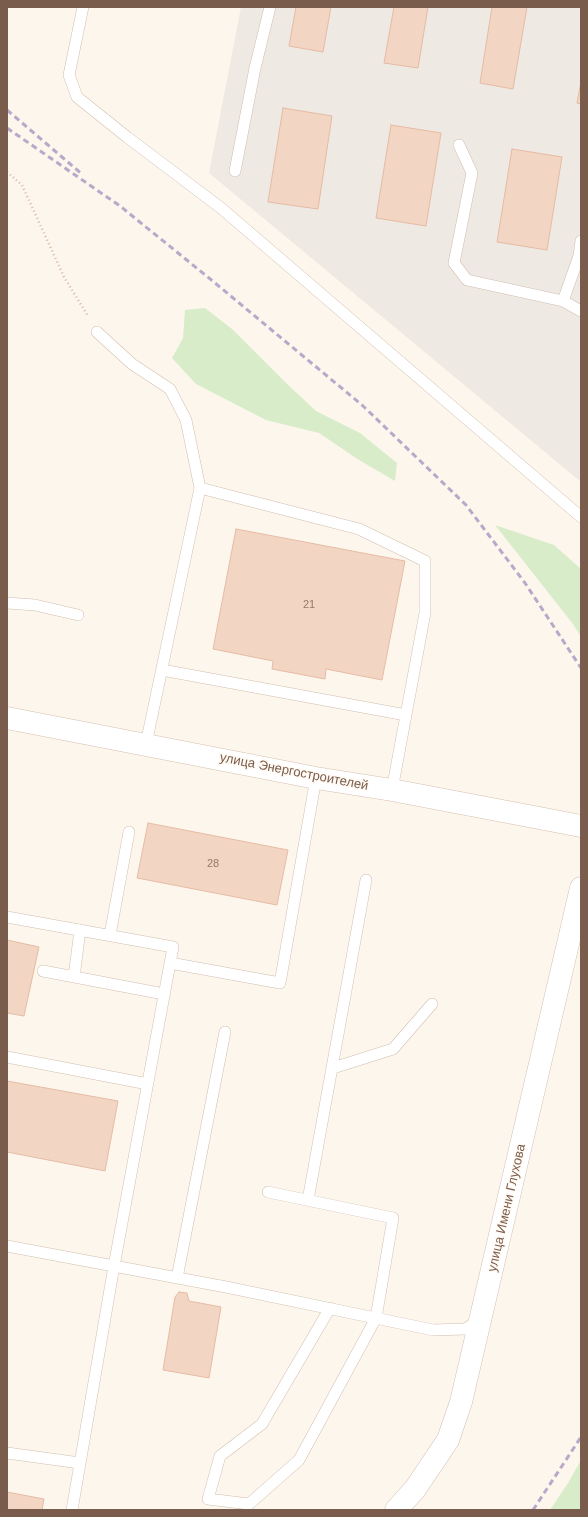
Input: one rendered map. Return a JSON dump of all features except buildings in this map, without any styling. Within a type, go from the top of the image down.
[{"type":"street","name":"улица Энергостроителей","points":[[7,718],[316,778],[392,790],[581,826]]},
{"type":"street","name":"улица Имени Глухова","points":[[396,1510],[415,1489],[448,1440],[462,1402],[581,888]]},
{"type":"lane","points":[[83,7],[69,75],[77,97],[221,208],[581,517]]},
{"type":"lane","points":[[235,171],[255,68],[270,7]]},
{"type":"lane","points":[[459,145],[472,173],[454,263],[467,280],[563,301],[581,311]]},
{"type":"lane","points":[[563,301],[579,256],[581,241]]},
{"type":"lane","points":[[97,332],[132,364],[170,389],[186,420],[200,488],[146,744]]},
{"type":"lane","points":[[200,488],[359,529],[425,561],[425,613],[392,790]]},
{"type":"lane","points":[[7,603],[35,604],[78,615]]},
{"type":"lane","points":[[162,670],[406,715]]},
{"type":"lane","points":[[170,962],[280,983],[316,778]]},
{"type":"lane","points":[[110,935],[129,832]]},
{"type":"lane","points":[[308,1200],[366,880]]},
{"type":"lane","points":[[7,916],[173,947],[114,1266],[72,1510]]},
{"type":"lane","points":[[74,977],[80,930]]},
{"type":"lane","points":[[42,971],[164,994]]},
{"type":"lane","points":[[332,1068],[393,1049],[432,1004]]},
{"type":"lane","points":[[177,1278],[225,1032]]},
{"type":"lane","points":[[7,1057],[148,1084]]},
{"type":"lane","points":[[268,1192],[393,1218],[376,1318],[300,1460],[249,1504],[208,1499],[220,1456],[262,1424],[330,1308]]},
{"type":"lane","points":[[7,1246],[330,1308],[433,1330],[465,1329],[482,1318]]},
{"type":"lane","points":[[7,1453],[80,1463]]},
{"type":"path","points":[[7,172],[22,185],[64,277],[97,332]]},
{"type":"shaded area","points":[[241,7],[581,7],[581,482],[209,173]]},
{"type":"green space","points":[[205,308],[232,329],[316,411],[360,433],[397,463],[395,481],[359,460],[319,433],[266,420],[196,384],[172,358],[183,338],[185,310]]},
{"type":"green space","points":[[495,525],[554,545],[581,569],[581,637],[573,624]]},
{"type":"green space","points":[[581,1460],[581,1510],[550,1510],[568,1483]]},
{"type":"railway","points":[[7,110],[83,175]]},
{"type":"railway","points":[[7,128],[120,206],[362,405],[466,505],[525,583],[581,668]]},
{"type":"railway","points":[[533,1510],[581,1437]]}]
